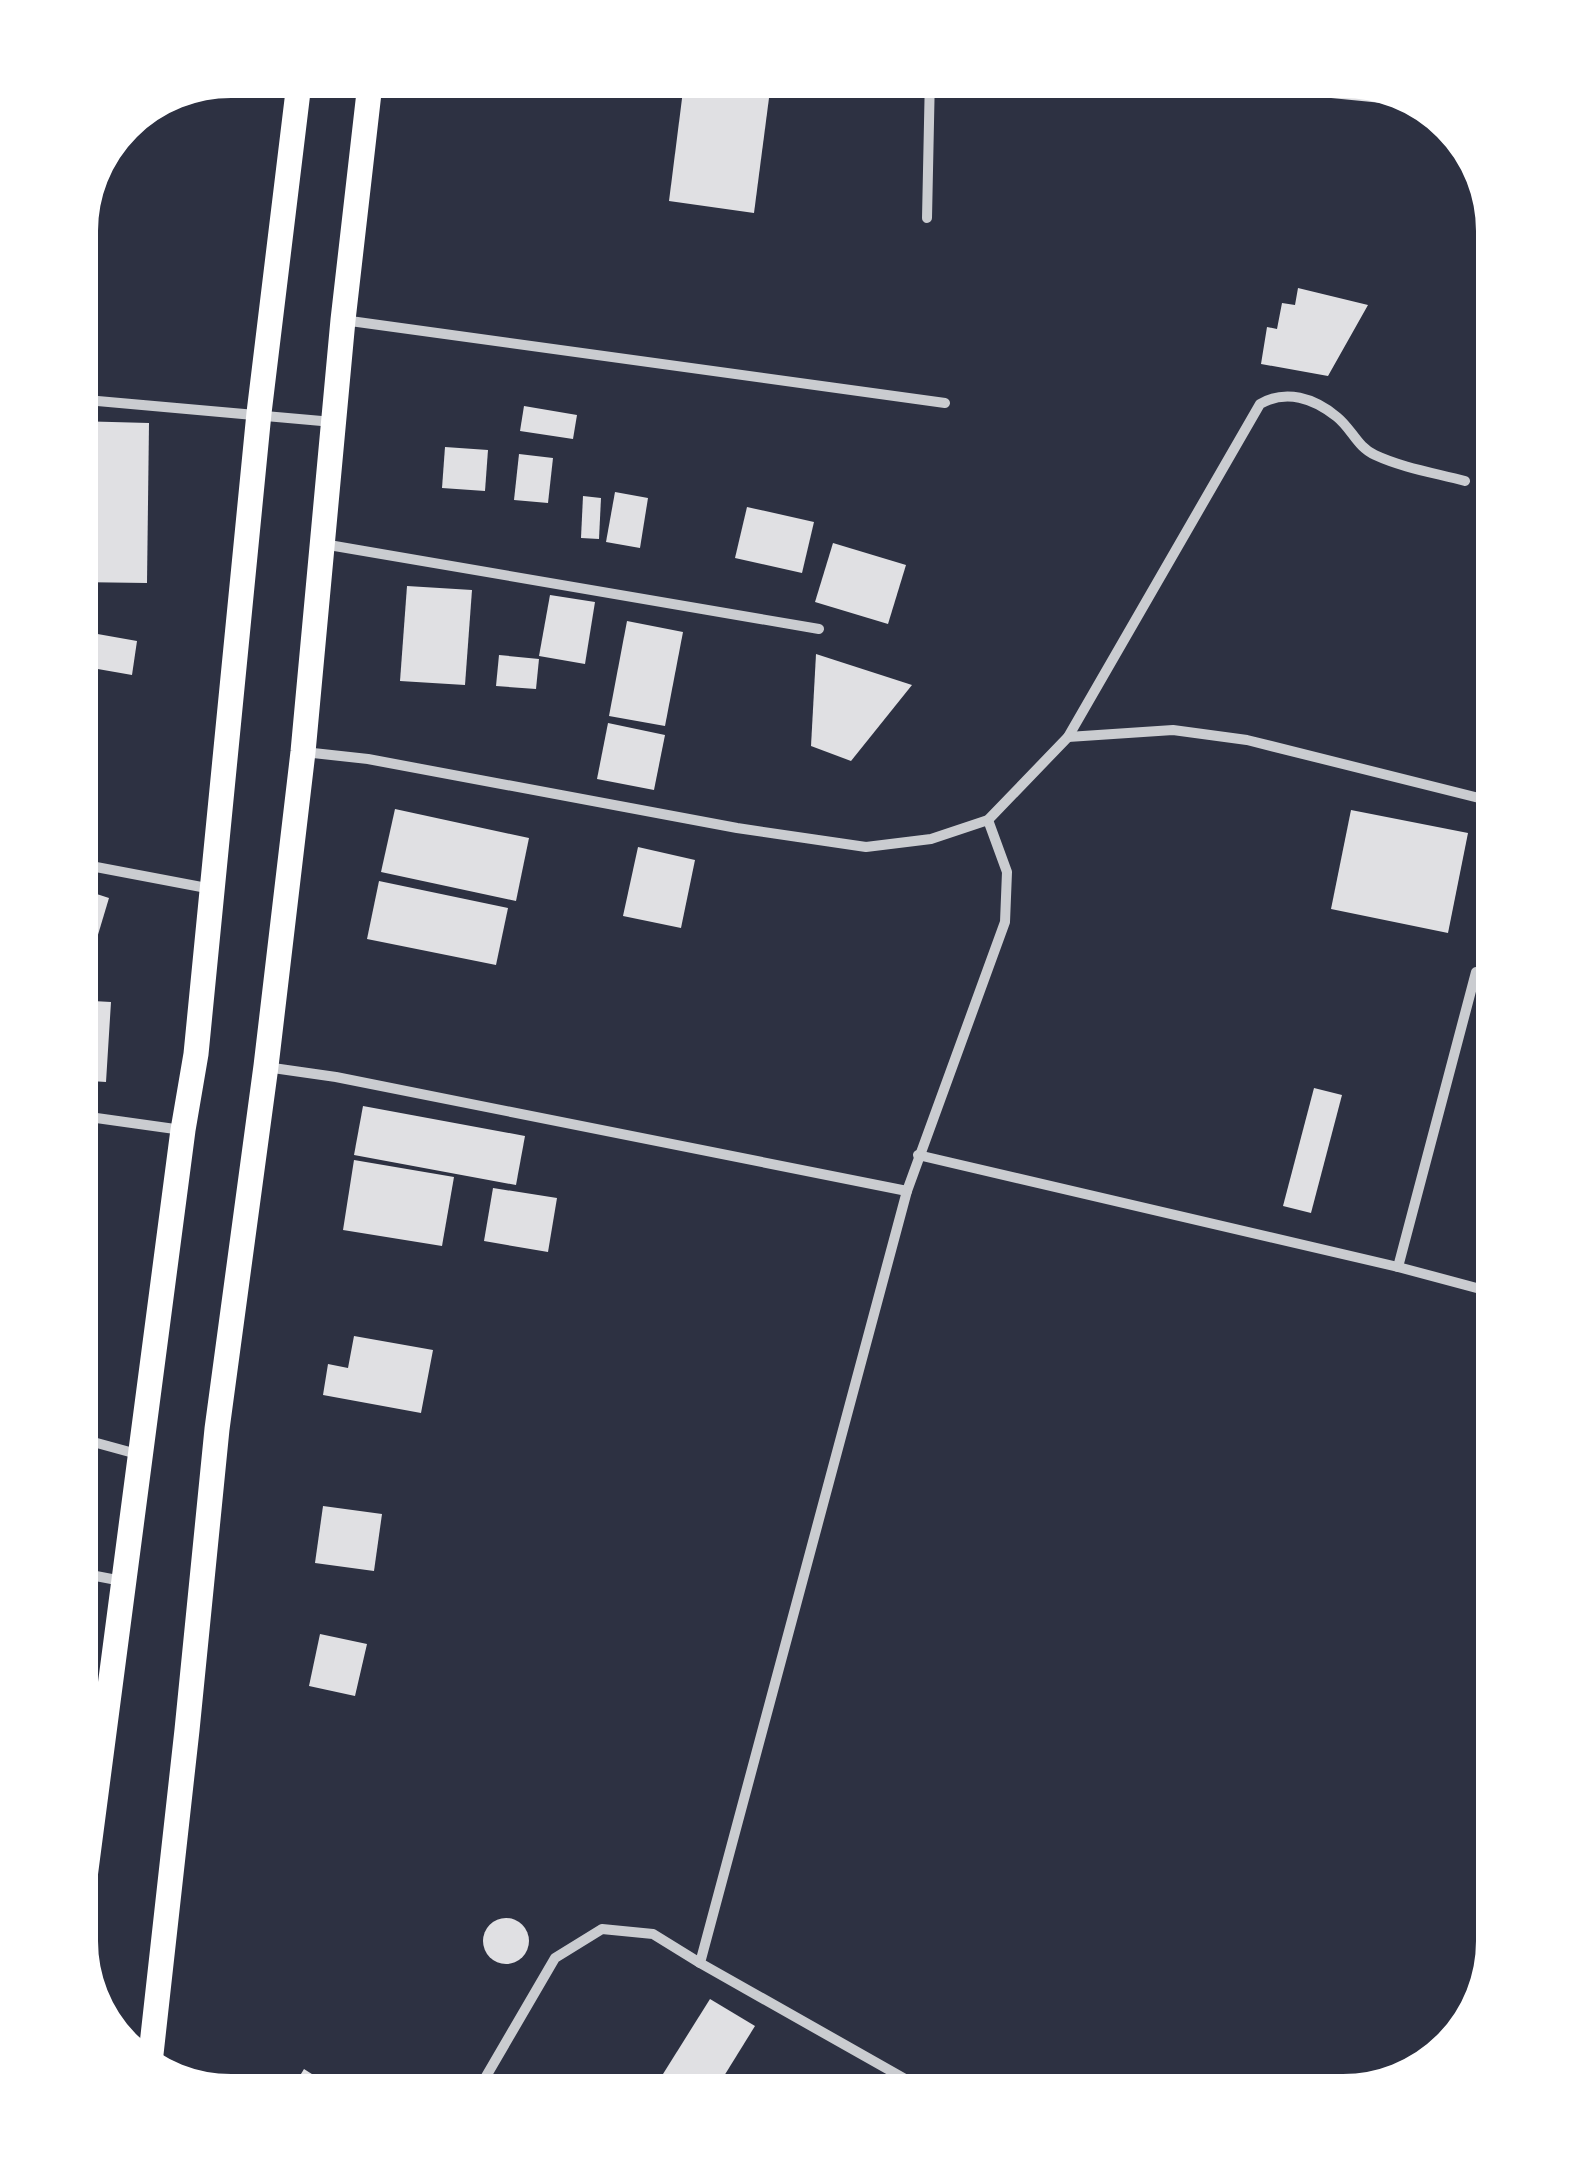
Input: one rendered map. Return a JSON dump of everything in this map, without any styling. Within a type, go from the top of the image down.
[{"type":"main road","points":[[92,1821],[196,1054],[259,414],[298,92]]},
{"type":"main road","points":[[151,2054],[217,1429],[303,752],[343,320],[369,92]]},
{"type":"street","points":[[926,218],[930,93]]},
{"type":"street","points":[[343,320],[945,403]]},
{"type":"street","points":[[303,752],[368,759],[736,828],[866,847],[931,839],[988,820],[1068,737],[1260,404],[1274,396],[1291,395],[1311,401],[1338,417],[1370,454],[1465,481]]},
{"type":"street","points":[[93,400],[334,422]]},
{"type":"street","points":[[322,544],[819,628]]},
{"type":"street","points":[[1068,737],[1173,730],[1247,740],[1481,798]]},
{"type":"street","points":[[700,1963],[918,1155],[1005,922],[1006,872],[988,820]]},
{"type":"street","points":[[93,866],[212,890]]},
{"type":"street","points":[[1398,1267],[1476,972]]},
{"type":"street","points":[[266,1066],[908,1191]]},
{"type":"street","points":[[92,1118],[183,1130]]},
{"type":"street","points":[[918,1155],[1481,1289]]},
{"type":"street","points":[[92,1441],[143,1456]]},
{"type":"street","points":[[92,1575],[123,1581]]},
{"type":"street","points":[[484,2079],[555,1958],[602,1929],[652,1934],[906,2080]]},
{"type":"building","points":[[683,92],[770,92],[754,213],[669,201]]},
{"type":"building","points":[[1279,93],[1352,93],[1398,105]]},
{"type":"building","points":[[1298,288],[1368,305],[1328,376],[1261,364],[1267,327],[1277,329],[1282,303],[1295,305]]},
{"type":"building","points":[[524,406],[577,415],[573,439],[520,431]]},
{"type":"building","points":[[93,421],[149,423],[147,583],[93,582]]},
{"type":"building","points":[[445,447],[488,450],[485,491],[442,488]]},
{"type":"building","points":[[519,454],[553,458],[548,503],[514,500]]},
{"type":"building","points":[[615,492],[648,498],[640,548],[606,542]]},
{"type":"building","points":[[583,496],[601,498],[599,539],[581,538]]},
{"type":"building","points":[[747,507],[814,522],[802,573],[735,558]]},
{"type":"building","points":[[833,543],[906,565],[888,624],[815,602]]},
{"type":"building","points":[[407,586],[472,590],[465,685],[400,681]]},
{"type":"building","points":[[550,595],[595,602],[585,664],[539,656]]},
{"type":"building","points":[[627,621],[683,632],[665,726],[609,716]]},
{"type":"building","points":[[93,633],[137,641],[132,675],[93,668]]},
{"type":"building","points":[[816,654],[912,685],[851,761],[811,746]]},
{"type":"building","points":[[499,655],[539,659],[536,689],[496,686]]},
{"type":"building","points":[[608,723],[665,735],[654,790],[597,779]]},
{"type":"building","points":[[395,809],[529,838],[516,901],[381,872]]},
{"type":"building","points":[[1351,810],[1468,833],[1448,933],[1331,909]]},
{"type":"building","points":[[638,847],[695,860],[681,928],[623,916]]},
{"type":"building","points":[[379,881],[508,908],[496,965],[367,939]]},
{"type":"building","points":[[93,893],[109,898],[97,938],[93,936]]},
{"type":"building","points":[[93,1001],[111,1002],[106,1082],[93,1081]]},
{"type":"building","points":[[1314,1088],[1342,1095],[1311,1213],[1283,1206]]},
{"type":"building","points":[[363,1106],[525,1136],[516,1185],[354,1155]]},
{"type":"building","points":[[354,1160],[454,1177],[442,1246],[343,1230]]},
{"type":"building","points":[[493,1188],[557,1198],[548,1252],[484,1241]]},
{"type":"building","points":[[354,1336],[433,1350],[421,1413],[323,1395],[328,1364],[348,1368]]},
{"type":"building","points":[[323,1506],[382,1514],[374,1571],[315,1563]]},
{"type":"building","points":[[320,1634],[367,1644],[355,1696],[309,1686]]},
{"type":"building","points":[[506,1918],[522,1925],[529,1941],[522,1957],[506,1964],[490,1957],[483,1941],[490,1925]]},
{"type":"building","points":[[710,1999],[755,2026],[722,2079],[671,2079],[663,2074]]},
{"type":"building","points":[[304,2069],[320,2079],[298,2079]]}]
